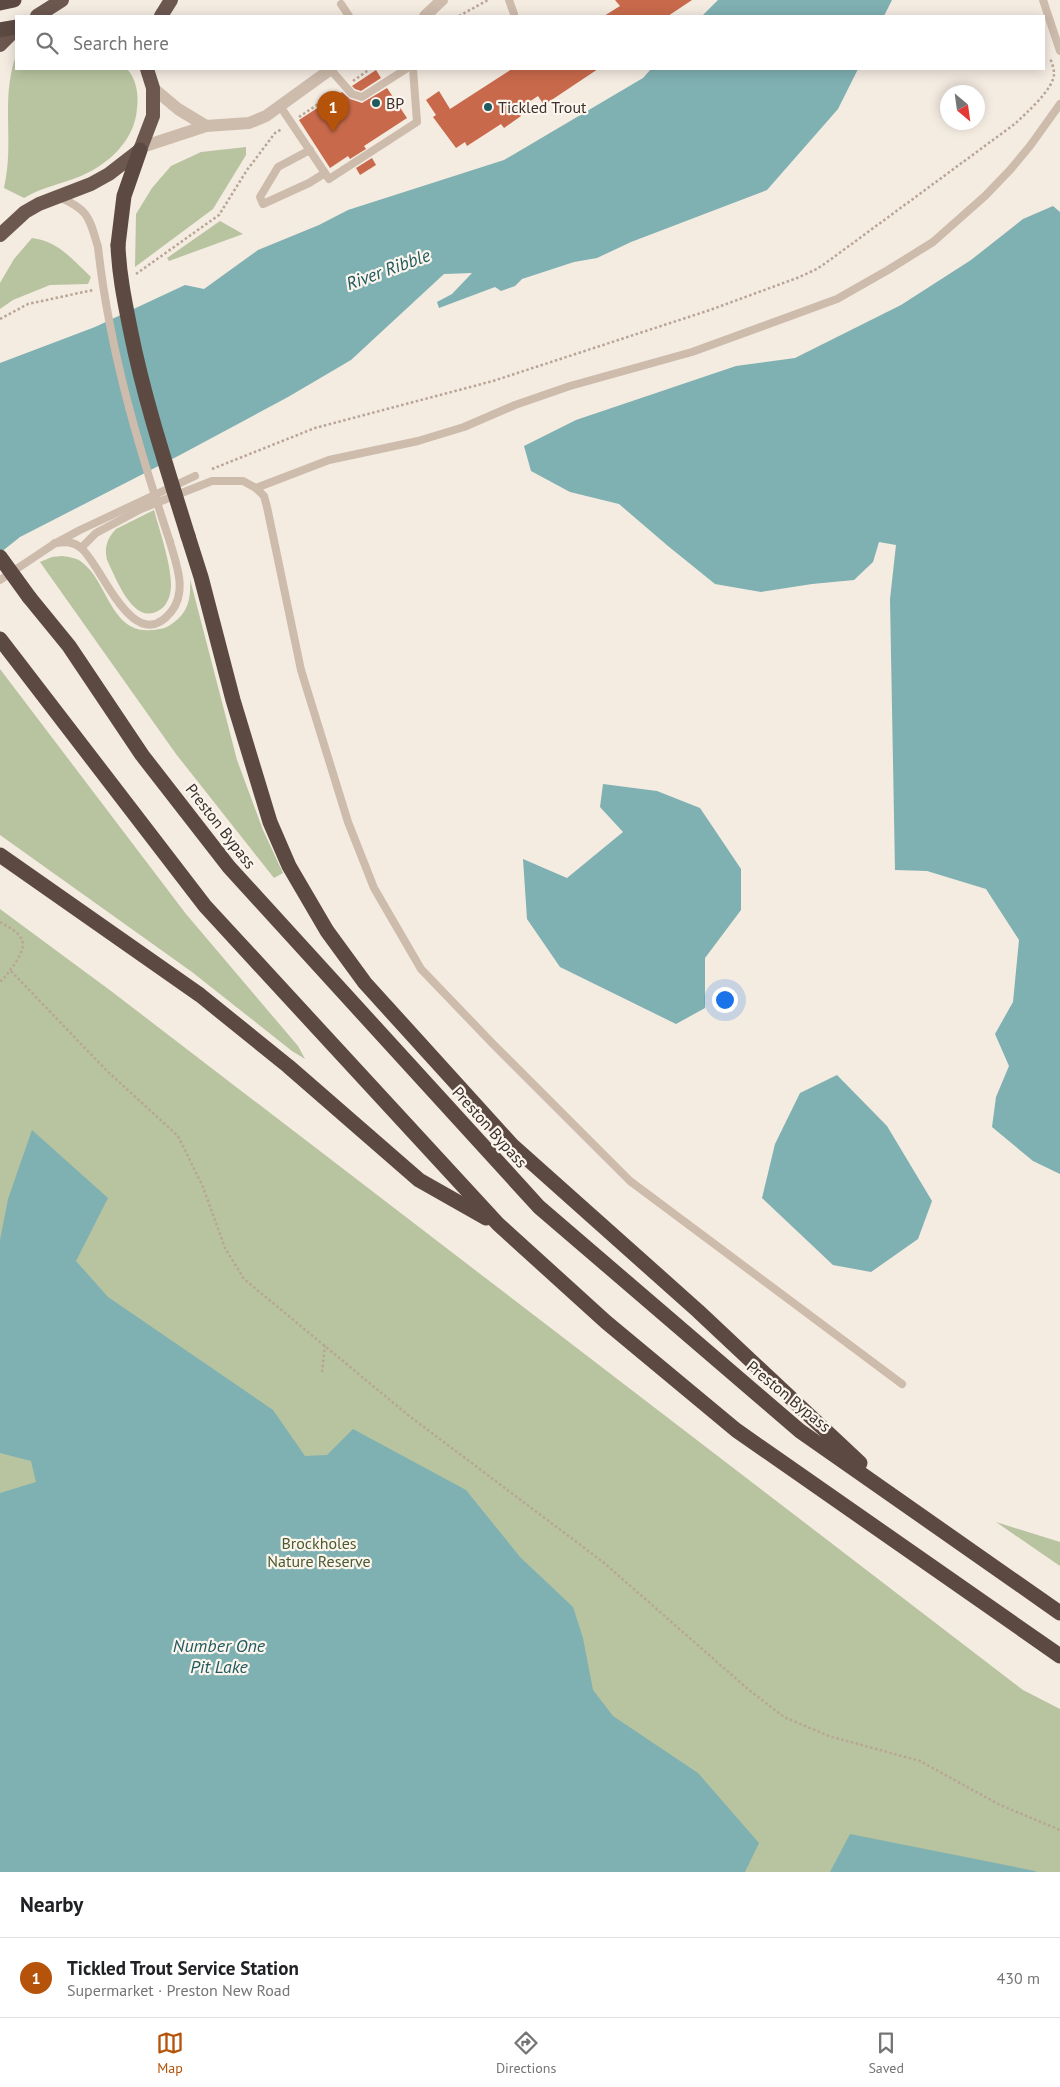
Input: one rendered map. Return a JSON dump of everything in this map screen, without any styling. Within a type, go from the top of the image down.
[{"type":"highway","points":[[0,3],[14,0]]},
{"type":"highway","points":[[39,15],[62,0]]},
{"type":"highway","points":[[162,15],[171,0]]},
{"type":"highway","points":[[0,30],[15,28]]},
{"type":"highway","points":[[0,45],[15,29]]},
{"type":"highway","points":[[148,70],[153,88],[153,116],[124,196],[118,246],[121,284],[151,415],[201,577],[238,718],[270,822],[289,866],[327,931],[365,983],[512,1145],[698,1311],[902,1502]]},
{"type":"highway","points":[[0,235],[25,212],[58,196],[91,184],[141,148]]},
{"type":"highway","name":"Preston Bypass","points":[[0,557],[29,597],[69,646],[142,755],[229,867],[539,1207],[800,1431],[1060,1613]]},
{"type":"highway","points":[[0,639],[205,906],[498,1224],[606,1322],[736,1430],[1060,1656]]},
{"type":"highway","points":[[0,855],[200,996],[288,1066],[419,1180],[498,1224]]},
{"type":"street","points":[[426,15],[442,0]]},
{"type":"street","points":[[141,148],[206,126],[249,123],[266,116],[329,70]]},
{"type":"street","points":[[153,88],[178,109],[206,126]]},
{"type":"lane","points":[[509,0],[514,14]]},
{"type":"lane","points":[[1043,0],[1060,51]]},
{"type":"lane","points":[[341,4],[348,15]]},
{"type":"lane","points":[[331,70],[352,94],[362,97],[404,70]]},
{"type":"lane","points":[[280,106],[329,179],[418,122],[414,70]]},
{"type":"lane","points":[[256,488],[329,460],[418,441],[464,427],[515,405],[570,386],[692,352],[837,300],[932,242],[985,196],[1030,146],[1060,104]]},
{"type":"lane","points":[[310,150],[278,166],[260,197],[264,204],[309,183],[325,172]]},
{"type":"lane","points":[[55,543],[70,542],[81,548],[93,560],[112,596],[128,614],[136,619],[152,624],[166,617],[173,610],[181,586],[170,542],[142,455],[112,335],[98,247],[91,222],[86,213],[75,204],[58,196]]},
{"type":"lane","points":[[0,580],[55,543],[195,476]]},
{"type":"lane","points":[[81,548],[96,533],[141,509],[212,481],[243,481],[256,488],[264,496],[301,670],[322,743],[348,822],[374,888],[421,969],[630,1181],[902,1384]]},
{"type":"path","points":[[461,15],[488,0]]},
{"type":"path","points":[[195,476],[315,428],[502,378],[710,310],[817,269],[1016,123],[1040,99],[1053,80],[1054,73],[1049,54]]},
{"type":"path","points":[[128,277],[136,274],[219,214],[246,170],[275,133],[369,70]]},
{"type":"path","points":[[0,319],[28,304],[97,289]]},
{"type":"path","points":[[0,922],[22,940],[23,946],[11,971],[0,982]]},
{"type":"path","points":[[11,971],[106,1070],[178,1136],[203,1188],[225,1248],[244,1280],[408,1415],[603,1562],[749,1690],[784,1717],[829,1736],[920,1761],[1000,1805],[1060,1830]]},
{"type":"path","points":[[322,1372],[325,1346]]},
{"type":"green space","points":[[15,58],[15,70],[128,70],[135,82],[138,98],[135,120],[126,140],[110,158],[81,176],[24,198],[4,188],[8,154],[8,105],[11,72]]},
{"type":"green space","points":[[246,147],[246,155],[213,209],[135,267],[136,214],[152,188],[171,166],[201,152]]},
{"type":"green space","points":[[220,221],[243,234],[169,261],[167,258]]},
{"type":"green space","points":[[32,238],[50,243],[64,252],[91,277],[88,284],[50,285],[13,300],[0,309],[0,283],[14,259]]},
{"type":"green space","points":[[154,510],[167,558],[171,585],[170,595],[166,604],[161,609],[151,613],[142,612],[127,599],[107,560],[106,547],[110,536],[116,529]]},
{"type":"green space","points":[[52,557],[71,557],[82,562],[99,583],[119,616],[127,624],[138,629],[157,630],[171,625],[178,619],[188,604],[190,579],[237,760],[263,830],[283,873],[274,878],[176,754],[40,562]]},
{"type":"green space","points":[[0,669],[186,914],[298,1046],[305,1059],[292,1051],[192,972],[0,835]]},
{"type":"green space","name":"Brockholes Nature Reserve","points":[[0,909],[111,991],[1023,1690],[1060,1709],[1060,1872],[0,1872]]},
{"type":"green space","points":[[996,1522],[1060,1542],[1060,1566]]},
{"type":"water","points":[[718,0],[892,0],[884,15],[703,15]]},
{"type":"water","name":"River Ribble","points":[[650,70],[858,70],[838,109],[767,190],[631,242],[597,258],[574,262],[522,279],[515,286],[501,291],[495,287],[439,308],[437,302],[452,294],[472,273],[444,274],[351,360],[288,397],[180,455],[20,537],[0,553],[0,363],[95,327],[185,285],[204,289],[258,250],[319,225],[348,210],[504,160],[643,78]]},
{"type":"water","points":[[1053,206],[1060,212],[1060,1174],[1033,1161],[992,1127],[996,1097],[1009,1066],[995,1034],[1013,1002],[1019,940],[986,889],[927,871],[895,870],[890,599],[896,545],[879,542],[873,562],[854,580],[761,592],[715,584],[619,504],[570,492],[531,471],[524,446],[576,420],[736,366],[795,358],[901,305],[971,260],[1023,219]]},
{"type":"water","points":[[603,784],[657,791],[700,808],[741,869],[741,910],[705,958],[705,1008],[676,1024],[560,967],[527,919],[523,859],[567,878],[623,832],[600,807]]},
{"type":"water","points":[[837,1075],[887,1126],[932,1201],[918,1239],[871,1272],[833,1265],[762,1198],[775,1144],[800,1093]]},
{"type":"water","name":"Number One Pit Lake","points":[[32,1130],[108,1198],[76,1261],[108,1297],[273,1410],[305,1456],[327,1455],[353,1429],[466,1490],[520,1557],[573,1607],[583,1638],[593,1690],[613,1716],[698,1773],[759,1843],[745,1872],[0,1872],[0,1493],[36,1482],[31,1461],[0,1453],[0,1240],[8,1199]]},
{"type":"water","points":[[850,1834],[1035,1871],[1037,1872],[830,1872]]},
{"type":"building","points":[[615,0],[692,0],[670,15],[606,15],[620,6]]},
{"type":"building","points":[[376,70],[381,78],[361,91],[352,86]]},
{"type":"building","name":"Tickled Trout","points":[[510,70],[596,70],[544,105],[538,96],[517,110],[521,116],[504,128],[501,124],[467,146],[465,142],[456,148],[433,117],[436,115],[426,100],[439,91],[450,109]]},
{"type":"building","points":[[387,88],[407,118],[364,146],[366,149],[350,159],[348,156],[330,168],[299,120],[342,92],[350,99],[362,103]]},
{"type":"building","points":[[372,158],[376,165],[360,175],[356,168]]},
{"type":"place","name":"BP","points":[[376,103]]},
{"type":"place","name":"Tickled Trout","points":[[488,107]]},
{"type":"place","name":"Tickled Trout Service Station","points":[[333,132]]}]
